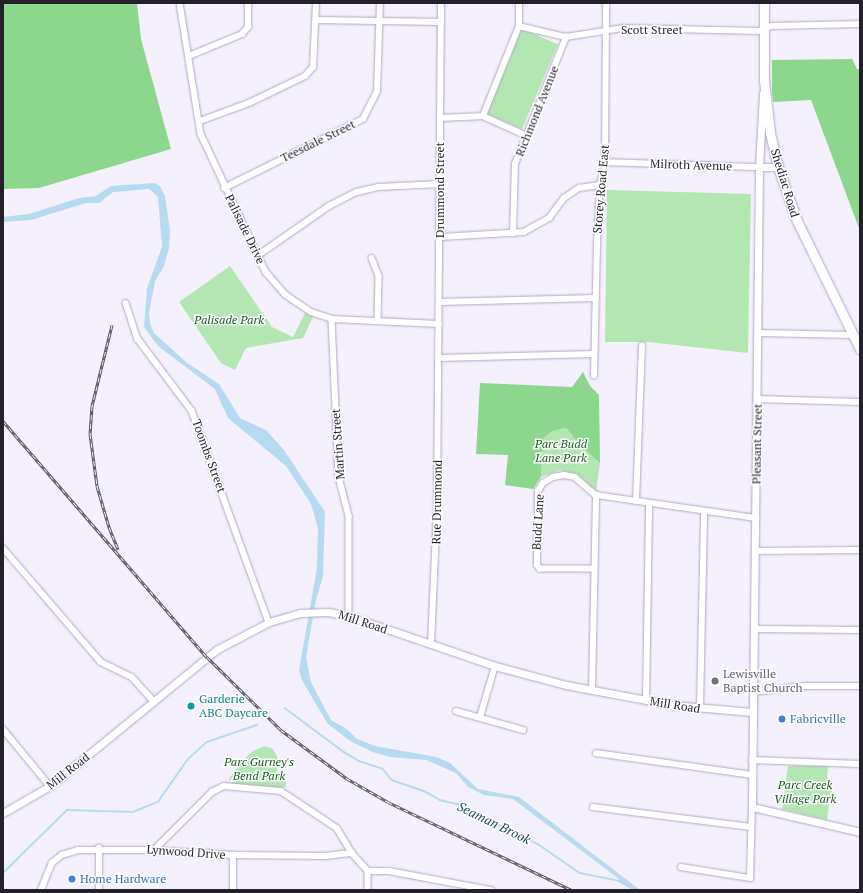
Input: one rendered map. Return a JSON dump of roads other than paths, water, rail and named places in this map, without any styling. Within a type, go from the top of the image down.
[{"type":"main road","name":"Shediac Road","points":[[764,3],[764,80],[778,167],[797,221],[860,348]]},
{"type":"street","name":"Palisade Drive","points":[[180,3],[201,134],[224,188],[266,272],[286,295],[311,312],[332,319],[439,324]]},
{"type":"street","points":[[189,56],[242,34],[248,27],[248,3]]},
{"type":"street","points":[[200,121],[248,103],[305,76],[313,67],[316,3]]},
{"type":"street","name":"Teesdale Street","points":[[224,188],[363,119],[377,92],[380,3]]},
{"type":"street","name":"Drummond Street","points":[[439,358],[441,237],[441,3]]},
{"type":"street","points":[[483,116],[519,26],[519,3]]},
{"type":"street","name":"Storey Road East","points":[[594,376],[600,185],[605,162],[606,3]]},
{"type":"street","points":[[316,20],[441,22]]},
{"type":"street","name":"Scott Street","points":[[519,26],[566,37],[606,32],[623,28],[759,31],[764,29],[860,24]]},
{"type":"street","name":"Richmond Avenue","points":[[513,234],[515,164],[525,135],[566,37]]},
{"type":"street","name":"Pleasant Street","points":[[680,867],[750,878],[752,808],[752,692],[756,629],[760,167],[764,80]]},
{"type":"street","points":[[441,118],[483,116],[525,135]]},
{"type":"street","name":"Milroth Avenue","points":[[605,162],[778,167]]},
{"type":"street","points":[[257,256],[329,206],[356,192],[378,187],[440,184]]},
{"type":"street","points":[[441,237],[513,234],[536,226],[549,218],[564,198],[580,188],[600,185]]},
{"type":"street","points":[[372,258],[379,276],[378,321]]},
{"type":"street","points":[[440,302],[596,298]]},
{"type":"street","name":"Toombs Street","points":[[126,303],[138,339],[192,411],[269,622]]},
{"type":"street","name":"Martin Street","points":[[332,319],[339,477],[348,516],[349,616]]},
{"type":"street","points":[[759,333],[853,335]]},
{"type":"street","points":[[636,502],[642,346]]},
{"type":"street","points":[[439,358],[594,354]]},
{"type":"street","name":"Rue Drummond","points":[[431,645],[437,508],[439,358]]},
{"type":"street","points":[[757,400],[860,402]]},
{"type":"street","name":"Budd Lane","points":[[594,569],[540,569],[537,565],[538,491],[543,483],[553,477],[564,475],[575,476],[596,495]]},
{"type":"street","points":[[592,690],[596,495],[704,513],[756,518]]},
{"type":"street","points":[[646,701],[649,504]]},
{"type":"street","points":[[700,709],[704,513]]},
{"type":"street","points":[[3,548],[102,662],[132,677],[153,700]]},
{"type":"street","points":[[756,551],[860,550]]},
{"type":"street","name":"Mill Road","points":[[3,813],[50,786],[153,700],[216,650],[269,622],[300,613],[328,612],[349,616],[495,666],[592,690],[646,701],[700,709],[752,712]]},
{"type":"street","points":[[756,629],[860,630]]},
{"type":"street","points":[[480,717],[495,666]]},
{"type":"street","points":[[752,692],[805,686],[860,686]]},
{"type":"street","points":[[456,711],[523,730]]},
{"type":"street","points":[[3,729],[50,786]]},
{"type":"street","points":[[596,753],[752,775]]},
{"type":"street","points":[[752,760],[860,764]]},
{"type":"street","points":[[154,850],[212,792],[224,786],[285,793],[337,828],[352,853],[368,871],[368,890]]},
{"type":"street","points":[[593,807],[751,827]]},
{"type":"street","points":[[752,808],[860,832]]},
{"type":"street","points":[[99,848],[100,890]]},
{"type":"street","name":"Lynwood Drive","points":[[41,890],[47,870],[62,855],[78,850],[99,848],[233,855],[326,856],[352,853]]},
{"type":"street","points":[[233,855],[233,890]]},
{"type":"street","points":[[368,871],[389,871],[491,890]]},
{"type":"water","points":[[155,183],[160,186],[165,196],[170,230],[169,248],[164,266],[155,281],[149,313],[150,324],[154,333],[186,362],[219,384],[240,418],[266,430],[284,450],[325,512],[323,576],[316,600],[306,657],[311,682],[331,720],[347,729],[357,739],[375,746],[436,757],[450,763],[478,789],[519,797],[640,890],[633,890],[618,882],[619,879],[513,799],[484,795],[468,787],[456,773],[426,760],[390,757],[373,752],[350,741],[327,723],[302,680],[299,670],[317,568],[318,528],[311,504],[286,466],[228,418],[215,389],[158,346],[144,327],[147,288],[162,247],[158,197],[149,189],[113,192],[99,203],[86,203],[31,220],[3,222],[3,217],[29,214],[79,198],[96,196],[111,186]]},
{"type":"waterway","name":"Seaman Brook","points":[[285,708],[344,752],[359,761],[383,769],[392,780],[424,791],[440,800],[465,806],[471,812],[538,844],[580,873],[620,881]]},
{"type":"waterway","name":"Seaman Brook","points":[[3,873],[67,810],[133,812],[158,802],[188,759],[207,742],[257,725]]},
{"type":"railway","points":[[112,325],[92,406],[90,434],[97,486],[109,527],[118,549]]},
{"type":"railway","points":[[3,421],[207,657],[281,730],[346,778],[388,802],[572,890]]},
{"type":"place","name":"Lewisville Baptist Church","points":[[715,681]]},
{"type":"place","name":"Garderie ABC Daycare","points":[[191,706]]},
{"type":"place","name":"Fabricville","points":[[782,719]]},
{"type":"place","name":"Home Hardware","points":[[72,879]]},
{"type":"park label","name":"Palisade Park","points":[[229,320]]},
{"type":"park label","name":"Parc Budd Lane Park","points":[[561,451]]},
{"type":"park label","name":"Parc Gurney's Bend Park","points":[[259,769]]},
{"type":"park label","name":"Parc Creek Village Park","points":[[805,792]]}]
